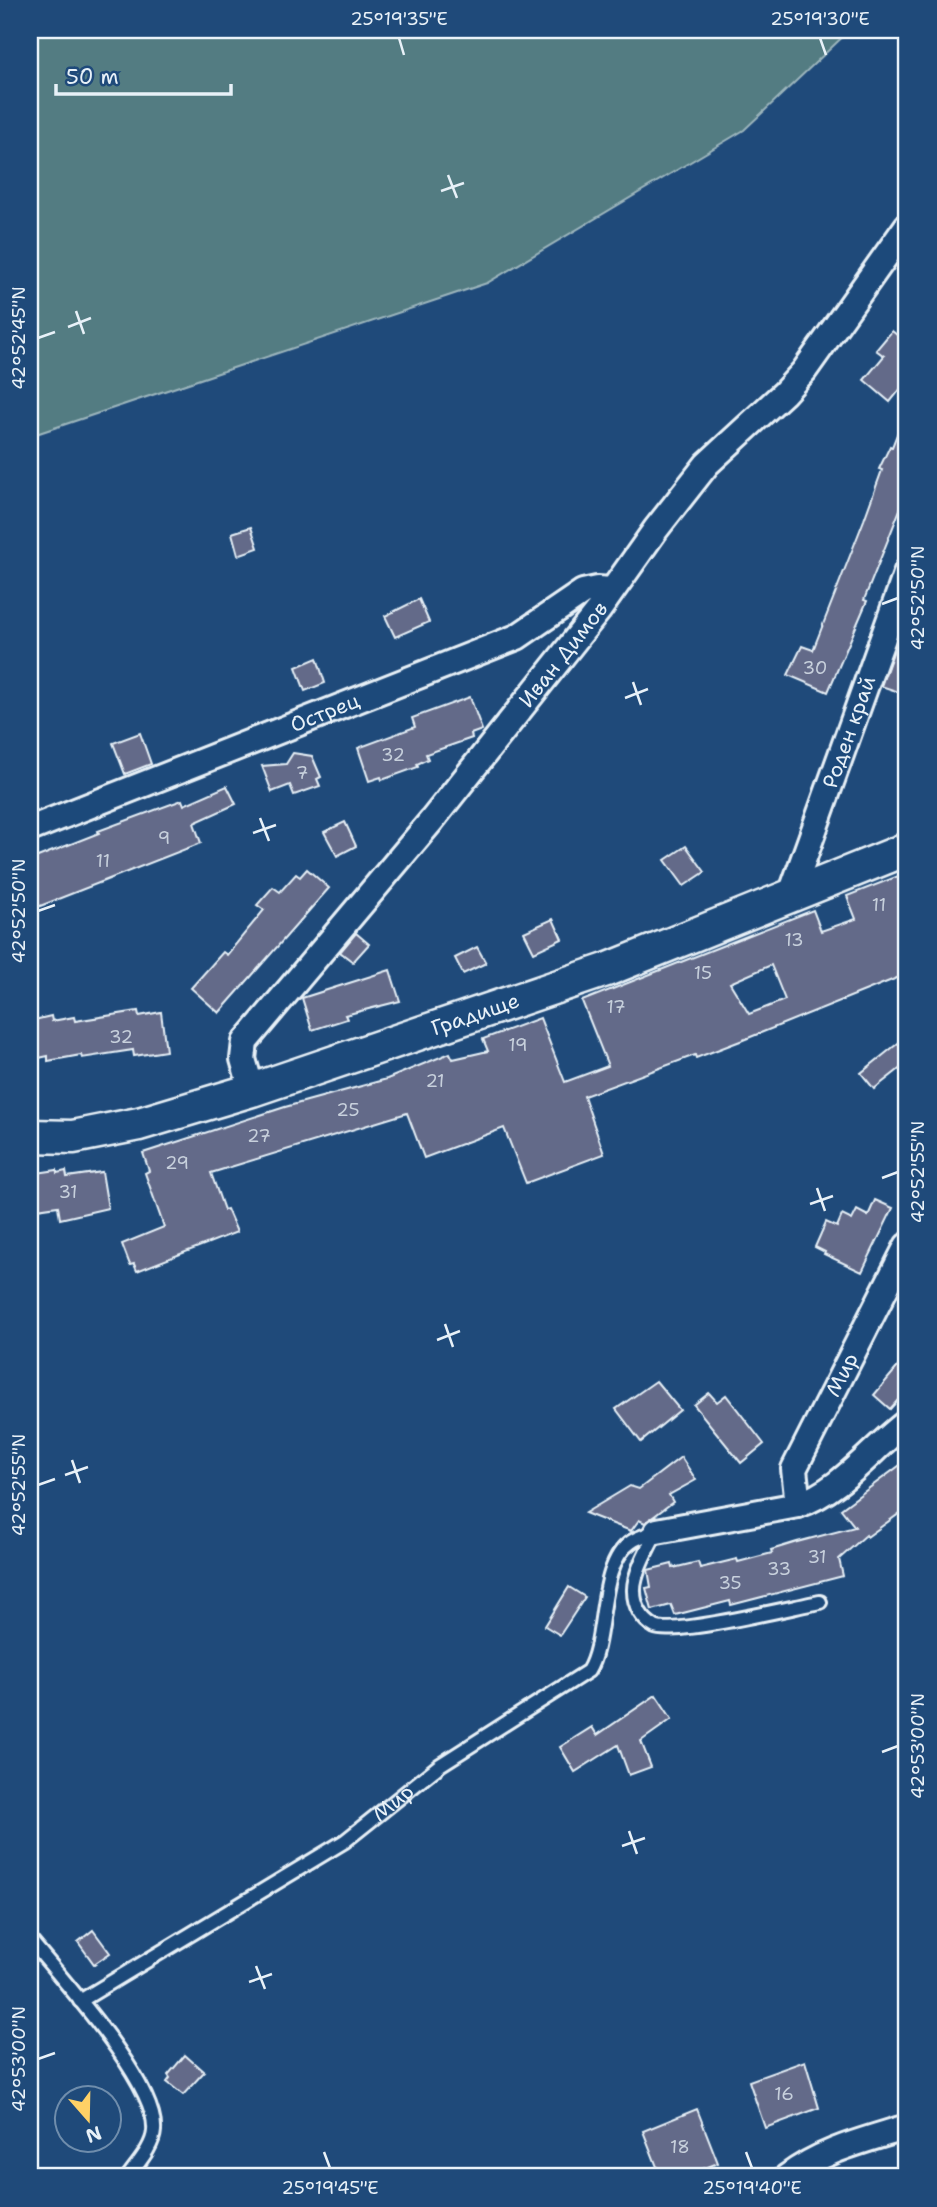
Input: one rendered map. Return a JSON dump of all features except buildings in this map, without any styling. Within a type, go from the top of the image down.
[{"type":"street","name":"Иван Димов","points":[[252,1090],[243,1059],[245,1042],[432,820],[598,611],[656,529],[707,464],[784,393],[804,370],[907,226]]},
{"type":"street","name":"Роден край","points":[[791,894],[907,571]]},
{"type":"street","name":"Острец","points":[[30,829],[517,638],[583,592],[612,590]]},
{"type":"street","name":"Градище","points":[[30,1136],[73,1137],[139,1124],[252,1090],[609,969],[907,849]]},
{"type":"street","name":"Мир","points":[[799,1506],[794,1469],[907,1247]]},
{"type":"street","name":"Мир","points":[[657,1531],[799,1506],[813,1500],[833,1487],[907,1422]]},
{"type":"street","points":[[787,2177],[798,2168],[842,2147],[907,2127]]},
{"type":"lane","points":[[657,1531],[644,1557],[634,1590],[640,1616],[657,1628],[700,1626],[820,1602]]},
{"type":"lane","name":"Мир","points":[[80,2001],[345,1841],[440,1765],[588,1671],[595,1660],[602,1610],[614,1564],[630,1542],[657,1531]]},
{"type":"lane","points":[[30,1940],[80,2001],[144,2091],[153,2114],[155,2133],[128,2177]]},
{"type":"green space","points":[[30,30],[850,30],[744,130],[487,283],[30,436]]}]
